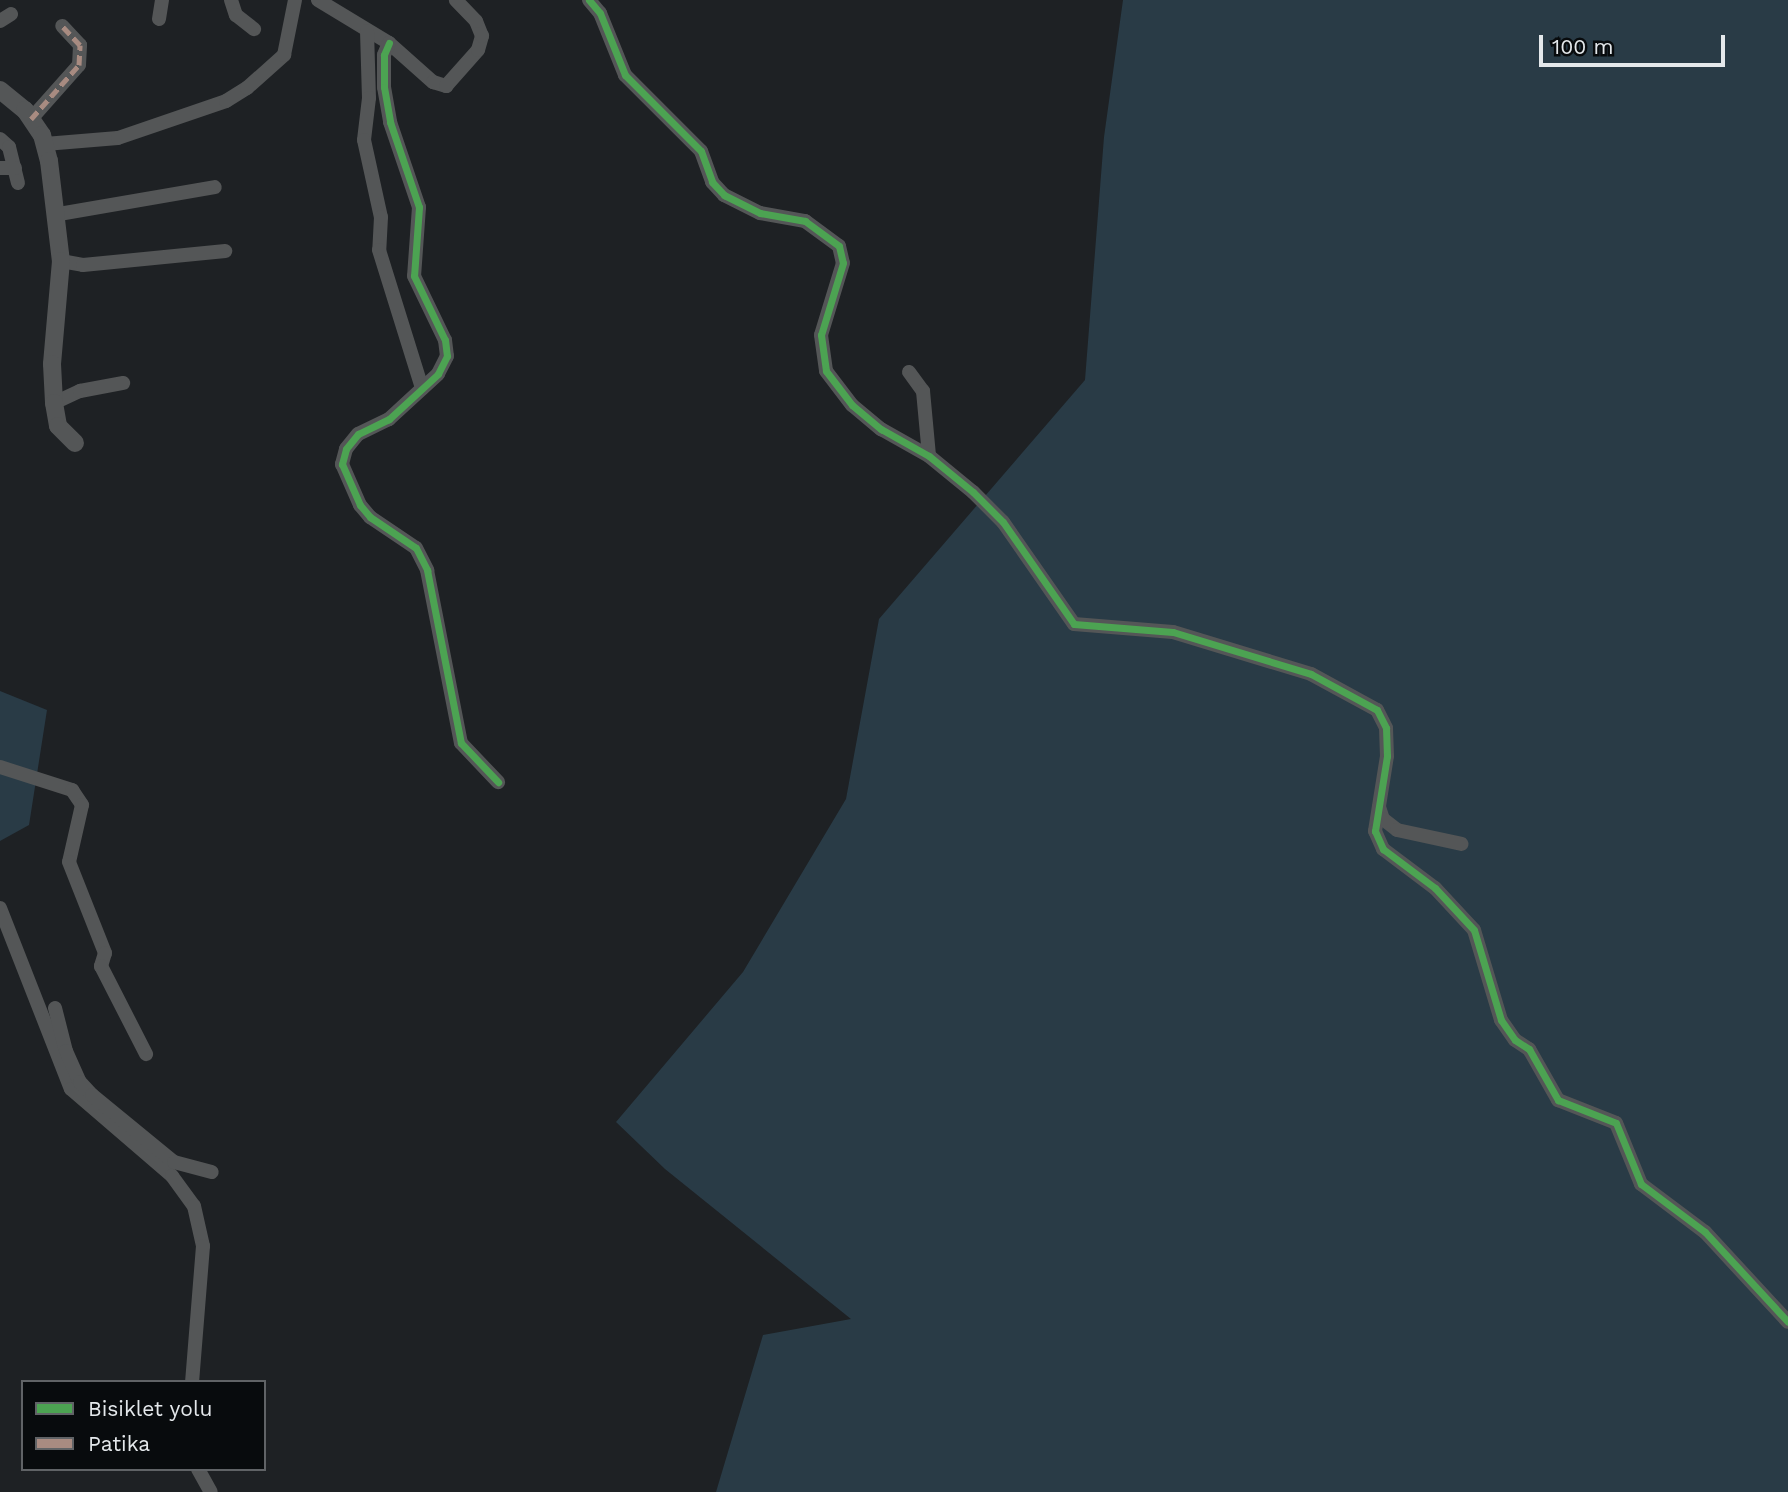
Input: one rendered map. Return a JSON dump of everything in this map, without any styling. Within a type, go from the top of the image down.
[{"type":"street","points":[[159,19],[162,0]]},
{"type":"street","points":[[231,0],[236,15],[254,29]]},
{"type":"street","points":[[44,144],[118,138],[226,101],[284,55],[295,0]]},
{"type":"street","points":[[318,0],[389,43],[433,82],[446,86],[478,50],[482,36],[476,21],[456,0]]},
{"type":"street","points":[[589,0],[600,13],[625,75],[701,151],[712,182],[724,195],[760,214],[805,221],[839,246],[843,263],[821,335],[826,371],[852,405],[881,429],[929,456],[1003,523],[1074,624],[1174,632],[1311,674],[1377,710],[1386,728],[1387,756],[1377,799],[1375,831],[1383,849],[1403,868],[1436,888],[1474,930],[1501,1020],[1515,1041],[1530,1049],[1558,1100],[1616,1123],[1641,1184],[1704,1232],[1788,1322]]},
{"type":"street","points":[[31,119],[79,65],[80,45],[62,26]]},
{"type":"street","points":[[367,32],[369,98],[364,140],[381,217],[379,250],[422,388]]},
{"type":"street","points":[[389,43],[384,55],[384,87],[390,122],[419,207],[414,276],[447,352],[438,374],[389,418],[358,434],[346,449],[342,464],[360,505],[370,517],[416,548],[427,570],[461,743],[498,782]]},
{"type":"street","points":[[0,90],[31,119],[44,144],[59,214],[61,261],[52,364],[54,403],[58,426],[75,443]]},
{"type":"street","points":[[0,139],[9,147],[17,175],[0,168]]},
{"type":"street","points":[[59,214],[215,187]]},
{"type":"street","points":[[61,261],[95,264],[225,251]]},
{"type":"street","points":[[909,372],[923,391],[929,456]]},
{"type":"street","points":[[54,403],[80,391],[122,383]]},
{"type":"street","points":[[0,767],[72,790],[82,804],[69,862],[105,953],[102,966],[146,1054]]},
{"type":"street","points":[[1377,799],[1383,819],[1397,830],[1462,844]]},
{"type":"street","points":[[0,908],[71,1089],[172,1176],[194,1206],[203,1246],[192,1380]]},
{"type":"street","points":[[55,1008],[66,1051],[86,1088],[174,1162],[212,1172]]},
{"type":"street","points":[[199,1471],[211,1492]]},
{"type":"shaded area","points":[[1123,0],[1788,0],[1788,1492],[716,1492],[763,1335],[851,1319],[665,1169],[616,1122],[743,972],[846,799],[879,619],[1085,380],[1104,137]]},
{"type":"shaded area","points":[[0,691],[47,710],[29,825],[0,841]]},
{"type":"marked path","points":[[31,119],[79,65],[80,45],[62,26]]},
{"type":"cycle path","points":[[589,0],[600,13],[625,75],[701,151],[712,182],[724,195],[760,213],[805,221],[839,246],[843,263],[821,335],[826,371],[852,405],[881,429],[929,456],[973,492],[1003,522],[1074,624],[1173,632],[1311,674],[1377,710],[1386,728],[1387,756],[1375,831],[1383,849],[1435,888],[1474,930],[1501,1020],[1515,1040],[1529,1049],[1558,1100],[1616,1123],[1641,1184],[1705,1232],[1788,1322]]},
{"type":"cycle path","points":[[389,43],[384,55],[384,87],[390,122],[419,207],[414,276],[445,340],[447,356],[438,374],[389,419],[358,434],[346,449],[342,464],[360,505],[370,517],[416,548],[427,570],[461,743],[498,782]]}]
